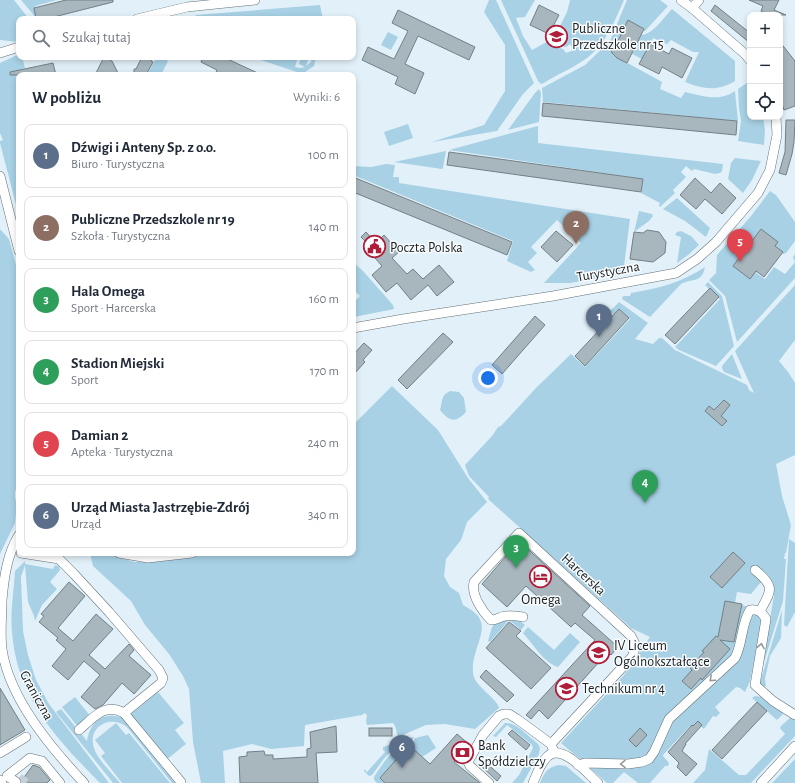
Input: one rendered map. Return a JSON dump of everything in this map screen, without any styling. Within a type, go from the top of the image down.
[{"type":"street","points":[[149,16],[202,3],[255,0]]},
{"type":"street","points":[[680,0],[692,8],[747,56]]},
{"type":"street","points":[[692,8],[699,0]]},
{"type":"street","points":[[0,48],[16,47]]},
{"type":"street","points":[[0,53],[16,47]]},
{"type":"street","name":"Turystyczna","points":[[356,327],[554,296],[676,273],[697,259],[716,242],[758,193],[770,170],[777,135],[776,120]]},
{"type":"street","points":[[0,176],[16,239]]},
{"type":"street","name":"Harcerska","points":[[522,617],[507,615],[491,620],[485,613],[476,597],[473,587],[474,582],[520,533],[631,636],[636,646],[632,657],[542,762],[533,783]]},
{"type":"street","name":"Graniczna","points":[[16,554],[6,567],[3,584],[1,649],[14,687],[29,713],[47,742],[84,783]]},
{"type":"street","points":[[44,556],[59,559],[109,612],[159,670],[162,678],[161,683],[124,713]]},
{"type":"street","points":[[136,556],[148,558],[166,556]]},
{"type":"street","points":[[756,570],[764,577],[769,586],[770,593],[760,611]]},
{"type":"street","points":[[578,765],[585,763],[628,764],[642,762],[649,759],[654,752],[669,719],[735,658],[746,616],[750,610],[760,611],[766,619],[755,685],[759,690],[795,715]]},
{"type":"street","points":[[79,730],[104,710],[116,709],[124,713],[181,782]]},
{"type":"street","points":[[489,783],[470,766],[468,762],[483,735],[499,716],[509,714],[553,748],[564,754],[598,783]]},
{"type":"street","points":[[0,753],[26,737]]},
{"type":"street","points":[[761,783],[795,746]]},
{"type":"street","points":[[6,779],[30,758],[42,761],[60,783]]},
{"type":"shaded area","points":[[0,0],[14,0],[27,16],[16,16],[16,42],[0,40]]},
{"type":"shaded area","points":[[21,0],[57,0],[35,6],[37,16],[34,16]]},
{"type":"shaded area","points":[[489,0],[496,0],[534,83],[523,94],[497,131],[432,142],[484,125],[505,91],[505,45],[484,12]]},
{"type":"shaded area","points":[[501,0],[535,0],[525,17],[516,18],[523,36],[532,50],[552,39],[558,43],[560,48],[566,53],[574,50],[570,44],[566,47],[561,46],[560,41],[555,36],[567,12],[570,0],[624,0],[600,46],[577,65],[541,84],[538,81]]},
{"type":"shaded area","points":[[627,0],[660,0],[668,6],[645,31],[628,20],[616,45],[611,44],[613,55],[662,82],[660,89],[681,98],[685,92],[717,97],[735,91],[738,121],[543,102],[542,88],[585,65],[610,41]]},
{"type":"shaded area","points":[[320,5],[322,16],[196,16]]},
{"type":"shaded area","points":[[672,9],[735,61],[735,81],[716,88],[704,88],[685,82],[699,52],[693,52],[671,40],[667,44],[653,38],[642,59],[632,54],[641,35],[654,29]]},
{"type":"shaded area","points":[[388,32],[398,37],[391,50],[381,45]]},
{"type":"shaded area","points":[[16,55],[16,60],[23,60],[25,68],[15,71],[16,204],[0,143],[0,141],[3,140],[0,133],[0,63]]},
{"type":"shaded area","points":[[155,60],[168,61],[162,72],[149,72]]},
{"type":"shaded area","points":[[261,60],[297,60],[295,67],[300,68],[305,67],[299,64],[300,60],[308,60],[306,66],[311,60],[315,60],[314,66],[305,72],[297,72]]},
{"type":"shaded area","points":[[747,83],[747,120],[763,120],[765,130],[764,145],[738,141],[741,121],[738,89]]},
{"type":"shaded area","points":[[539,89],[541,93],[539,122],[508,130],[535,93]]},
{"type":"shaded area","points":[[408,124],[413,138],[389,146],[384,132]]},
{"type":"shaded area","points":[[538,126],[538,143],[723,164],[722,171],[715,174],[694,169],[692,171],[686,166],[681,172],[686,177],[673,190],[675,193],[660,207],[660,203],[641,193],[643,179],[449,150]]},
{"type":"shaded area","points":[[446,151],[442,169],[394,162]]},
{"type":"shaded area","points":[[735,158],[761,161],[752,180],[743,193],[728,179],[731,163]]},
{"type":"shaded area","points":[[386,164],[395,165],[393,177],[399,177],[399,183],[630,219],[623,274],[570,283],[544,283],[581,243],[557,220],[531,247],[537,253],[528,262],[535,270],[531,272],[507,261],[513,241],[356,176],[356,166],[371,167]]},
{"type":"shaded area","points":[[770,191],[776,195],[795,222],[795,241],[786,253],[783,254],[775,248],[756,273],[765,279],[774,267],[785,274],[795,262],[795,278],[737,342],[725,296],[709,280],[716,273],[717,255],[751,216]]},
{"type":"shaded area","points":[[677,198],[710,228],[706,237],[685,221],[663,209]]},
{"type":"shaded area","points":[[639,211],[652,214],[653,216],[649,221],[634,232]]},
{"type":"shaded area","points":[[0,229],[9,239],[16,265],[16,514],[15,523],[0,554]]},
{"type":"shaded area","points":[[681,231],[691,236],[699,245],[677,263],[681,237],[675,235],[677,232]]},
{"type":"shaded area","points":[[356,265],[393,305],[394,309],[356,317],[356,300],[360,296],[356,292]]},
{"type":"shaded area","points":[[705,267],[704,272],[699,278],[681,284],[650,317],[622,299],[623,296],[630,296],[631,293],[660,287],[679,281]]},
{"type":"shaded area","points":[[708,282],[722,296],[734,346],[716,366],[675,347],[720,299],[705,285]]},
{"type":"shaded area","points":[[795,285],[795,340],[779,361],[795,383],[795,455],[776,464],[782,496],[791,525],[784,559],[786,559],[783,601],[760,675],[774,596],[774,590],[771,583],[762,581],[751,594],[737,592],[735,603],[755,609],[754,615],[758,615],[762,624],[750,681],[745,692],[736,687],[715,707],[720,713],[716,717],[713,716],[704,729],[696,723],[692,728],[690,726],[663,755],[669,763],[668,766],[665,766],[650,783],[638,783],[624,772],[613,783],[607,783],[590,768],[592,768],[561,743],[624,675],[650,637],[631,628],[488,499],[489,497],[469,476],[465,465],[492,436],[498,427],[501,426],[535,389],[571,354],[585,367],[630,319],[619,309],[614,314],[610,311],[619,302],[648,323],[635,339],[653,344],[659,338],[662,338],[675,350],[747,385],[749,390],[754,393],[735,351]]},
{"type":"shaded area","points":[[732,354],[742,379],[724,372],[722,368]]},
{"type":"shaded area","points":[[392,386],[438,430],[468,478],[487,502],[467,522],[461,540],[446,559],[444,576],[450,587],[459,593],[463,605],[474,612],[480,619],[482,627],[473,663],[474,677],[479,685],[495,701],[499,708],[475,729],[445,724],[426,725],[398,737],[393,723],[367,725],[367,715],[365,713],[362,715],[305,725],[304,746],[271,749],[252,744],[223,751],[225,783],[201,783],[193,742],[189,689],[183,676],[169,654],[145,625],[131,601],[93,566],[91,556],[117,556],[134,562],[186,556],[356,556],[356,422]]},
{"type":"shaded area","points":[[450,391],[459,392],[464,398],[466,412],[455,420],[446,417],[440,410],[443,397]]},
{"type":"shaded area","points":[[789,539],[795,543],[795,612],[787,627],[784,625]]},
{"type":"shaded area","points":[[25,561],[25,564],[53,569],[55,565],[59,566],[60,570],[50,582],[57,589],[42,605],[35,621],[28,602],[25,565],[21,577],[23,631],[28,655],[36,680],[49,704],[109,783],[100,783],[68,750],[54,733],[30,697],[22,677],[15,656],[11,617],[15,571]]},
{"type":"shaded area","points":[[782,610],[781,638],[770,656],[765,679],[766,686],[762,688],[759,685]]},
{"type":"shaded area","points":[[499,618],[519,620],[525,625],[521,630],[509,620],[490,642],[488,641],[492,627]]},
{"type":"shaded area","points":[[528,627],[554,650],[570,633],[580,642],[558,667],[543,657],[523,633]]},
{"type":"shaded area","points":[[158,692],[184,723],[175,730],[186,744],[166,760],[130,715]]},
{"type":"shaded area","points":[[755,696],[763,697],[782,711],[783,714],[777,720],[752,698]]},
{"type":"shaded area","points":[[75,697],[91,717],[78,727],[62,707]]},
{"type":"shaded area","points":[[61,709],[87,741],[91,728],[99,719],[110,716],[124,718],[179,783],[172,783],[127,727],[121,723],[108,722],[97,728],[93,740],[94,748],[98,757],[120,783],[113,783],[56,712]]},
{"type":"shaded area","points":[[791,717],[795,720],[795,736],[751,783],[693,783],[705,770],[709,749],[739,775],[746,775],[785,734],[780,728]]},
{"type":"shaded area","points":[[116,723],[126,735],[129,733],[170,783],[122,783],[101,756],[105,753],[95,740]]},
{"type":"shaded area","points":[[505,723],[518,727],[538,744],[540,748],[539,754],[523,783],[512,783],[519,775],[533,748],[532,745],[507,725],[496,737],[493,736]]},
{"type":"shaded area","points":[[428,735],[436,748],[422,757],[412,747],[415,738]]},
{"type":"shaded area","points":[[414,737],[411,742],[398,746],[388,754],[372,775],[369,776],[364,771],[364,769],[367,772],[385,752],[383,747]]},
{"type":"shaded area","points":[[407,744],[409,745],[380,778],[385,783],[377,783],[374,780],[374,777],[384,762],[396,749]]},
{"type":"shaded area","points":[[795,759],[795,783],[772,783]]},
{"type":"shaded area","points":[[559,765],[566,766],[586,783],[540,783],[546,771]]},
{"type":"building","points":[[66,0],[113,0],[113,2],[58,16],[35,16],[34,8]]},
{"type":"building","points":[[749,0],[779,0],[774,10],[779,12],[763,12],[761,11],[763,6]]},
{"type":"building","points":[[539,5],[559,15],[549,34],[530,25]]},
{"type":"building","points":[[715,5],[747,31],[747,41],[711,11]]},
{"type":"building","points":[[398,10],[475,47],[469,60],[418,36],[405,64],[424,73],[415,94],[395,84],[398,77],[362,60],[368,47],[394,59],[408,31],[392,23]]},
{"type":"building","points":[[628,20],[644,29],[627,63],[617,58],[612,53],[611,49],[612,43],[616,45]]},
{"type":"building","points":[[650,44],[669,54],[672,48],[692,58],[682,78],[662,67],[659,74],[639,64]]},
{"type":"building","points":[[783,46],[795,61],[795,106],[784,110]]},
{"type":"building","points":[[102,60],[110,60],[118,72],[96,72]]},
{"type":"building","points":[[140,60],[152,60],[153,62],[148,72],[134,72],[134,69],[136,69]]},
{"type":"building","points":[[202,60],[230,60],[256,72],[216,72],[217,70],[201,62]]},
{"type":"building","points":[[53,63],[55,72],[16,72],[16,75],[10,75],[10,72]]},
{"type":"building","points":[[543,103],[737,121],[736,135],[542,116]]},
{"type":"building","points":[[786,120],[795,120],[794,142],[786,175],[779,173],[785,152]]},
{"type":"building","points":[[449,152],[643,179],[641,192],[447,165]]},
{"type":"building","points":[[356,178],[512,242],[507,255],[356,193]]},
{"type":"building","points":[[695,178],[711,193],[720,183],[736,198],[722,214],[705,199],[696,209],[680,195]]},
{"type":"building","points":[[761,229],[778,242],[775,246],[783,252],[764,277],[756,271],[750,279],[733,266]]},
{"type":"building","points":[[647,230],[659,232],[666,242],[665,253],[653,262],[630,259],[634,232],[643,233]]},
{"type":"building","points":[[556,231],[573,245],[557,262],[541,247]]},
{"type":"building","points":[[366,232],[376,243],[384,235],[399,252],[392,258],[407,274],[413,269],[423,279],[439,265],[454,282],[437,296],[428,285],[411,300],[397,283],[386,292],[372,275],[382,266],[368,250],[371,247],[361,237]]},
{"type":"building","points":[[710,288],[719,297],[675,344],[665,335]]},
{"type":"building","points":[[619,309],[629,318],[585,366],[575,356]]},
{"type":"building","points":[[535,316],[545,325],[502,374],[492,365]]},
{"type":"building","points":[[443,333],[453,342],[407,389],[398,380]]},
{"type":"building","points":[[364,343],[372,350],[363,360],[365,362],[356,372],[356,352]]},
{"type":"building","points":[[724,400],[730,405],[721,416],[727,421],[722,426],[705,411],[709,406],[714,410]]},
{"type":"building","points":[[519,541],[590,606],[582,615],[618,647],[611,655],[608,652],[548,719],[539,710],[531,719],[526,715],[595,640],[575,623],[571,627],[526,586],[507,607],[482,584]]},
{"type":"building","points":[[733,552],[745,563],[722,588],[710,577]]},
{"type":"building","points":[[69,582],[85,596],[58,628],[73,641],[96,614],[113,629],[89,655],[105,669],[129,644],[134,650],[129,656],[151,675],[134,694],[122,683],[103,705],[95,709],[81,697],[100,675],[84,661],[68,680],[52,666],[66,649],[56,640],[58,638],[39,622],[44,616],[41,614]]},
{"type":"building","points":[[725,601],[742,604],[734,642],[720,640],[730,649],[702,680],[701,678],[691,689],[682,681],[692,670],[690,668],[704,652],[702,651],[716,636],[718,637]]},
{"type":"building","points":[[509,622],[521,631],[516,636],[551,668],[531,689],[486,648]]},
{"type":"building","points":[[486,670],[514,695],[507,702],[480,677]]},
{"type":"building","points":[[0,688],[25,730],[0,745]]},
{"type":"building","points":[[757,702],[767,711],[722,759],[712,750]]},
{"type":"building","points":[[698,721],[702,725],[685,744],[682,751],[697,764],[686,776],[677,767],[679,763],[668,752],[692,725],[693,726]]},
{"type":"building","points":[[336,726],[337,752],[316,753],[318,783],[240,783],[239,757],[247,756],[247,752],[264,751],[265,755],[273,755],[273,759],[307,757],[307,749],[311,748],[310,732]]},
{"type":"building","points":[[369,728],[392,728],[392,736],[369,736]]},
{"type":"building","points":[[640,728],[647,735],[636,747],[629,740]]},
{"type":"building","points":[[512,730],[530,745],[526,750],[508,734]]},
{"type":"building","points":[[457,734],[470,745],[454,762],[480,783],[385,783],[380,778],[409,745],[430,764]]},
{"type":"building","points":[[484,761],[501,776],[497,781],[480,765]]},
{"type":"building","points":[[33,765],[39,767],[50,780],[47,783],[22,783],[22,780]]},
{"type":"tunnel","points":[[19,778],[26,783]]},
{"type":"place","name":"Publiczne Przedszkole nr 15","points":[[557,36]]},
{"type":"place","name":"Publiczne Przedszkole nr 19","points":[[576,244]]},
{"type":"place","name":"Poczta Polska","points":[[374,247]]},
{"type":"place","name":"Damian 2","points":[[740,262]]},
{"type":"place","name":"Dźwigi i Anteny Sp. z o.o.","points":[[599,337]]},
{"type":"place","name":"Stadion Miejski","points":[[645,503]]},
{"type":"place","name":"Hala Omega","points":[[516,568]]},
{"type":"place","name":"Omega","points":[[541,577]]},
{"type":"place","name":"IV Liceum Ogólnokształcące","points":[[598,653]]},
{"type":"place","name":"Technikum nr 4","points":[[566,688]]},
{"type":"place","name":"Bank Spółdzielczy","points":[[462,753]]},
{"type":"place","name":"Urząd Miasta Jastrzębie-Zdrój","points":[[402,768]]}]
